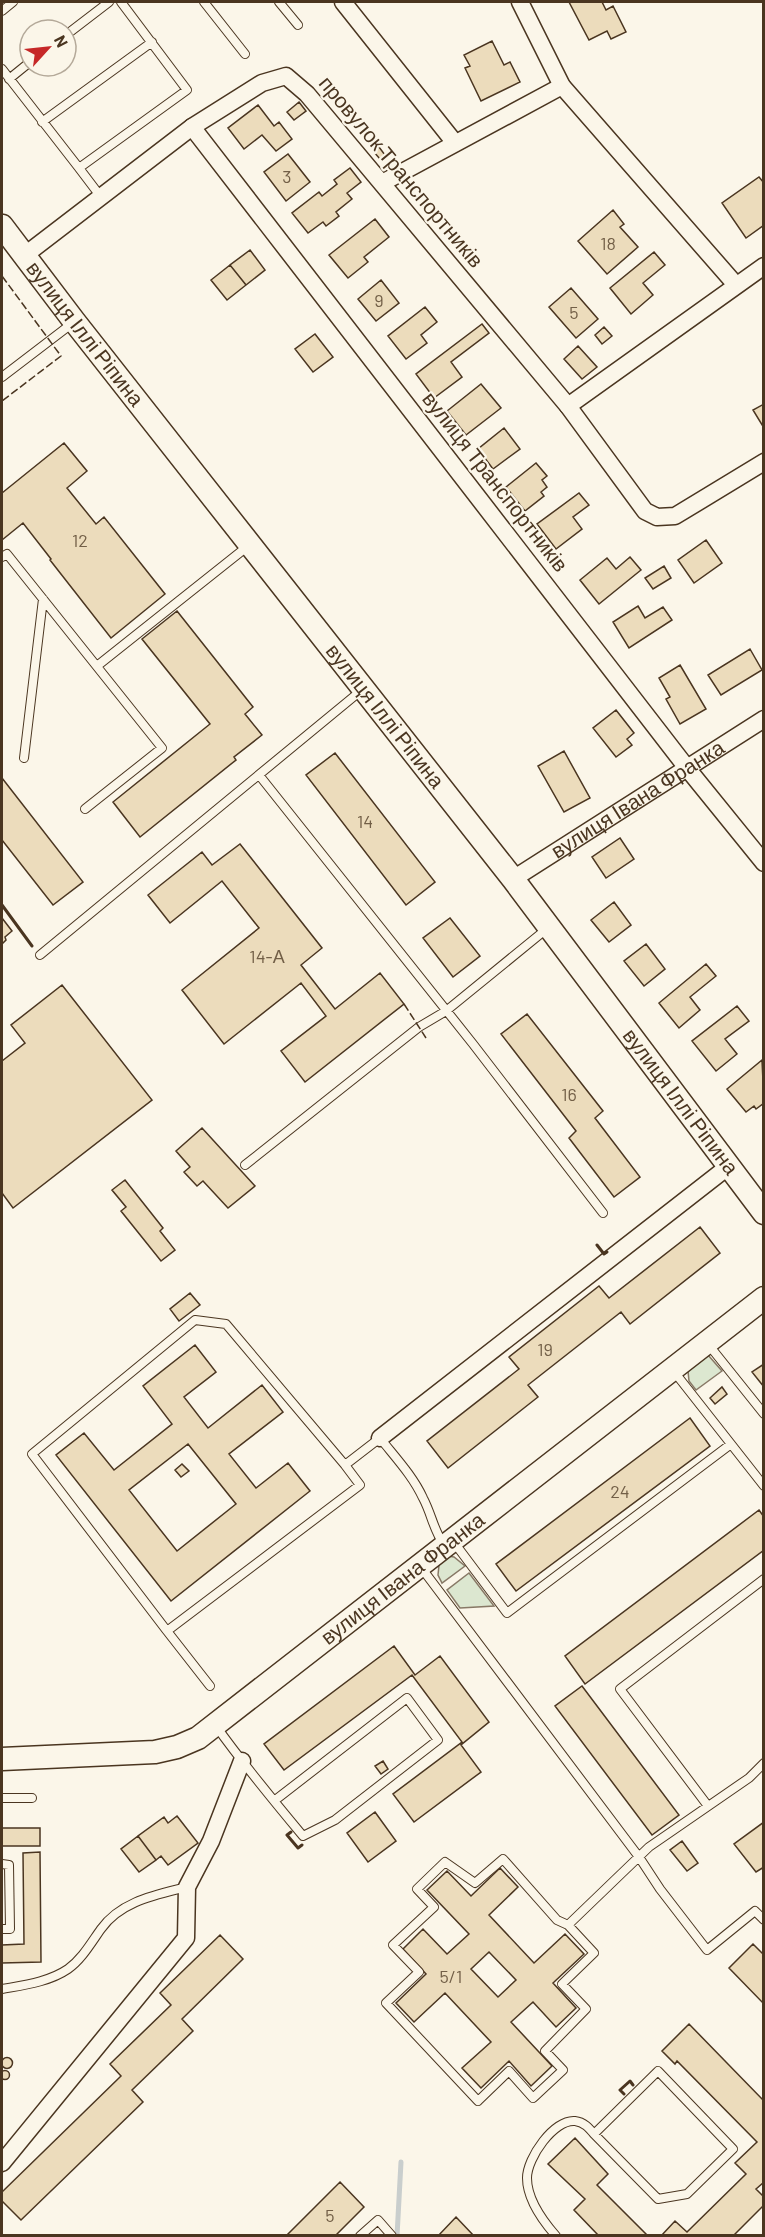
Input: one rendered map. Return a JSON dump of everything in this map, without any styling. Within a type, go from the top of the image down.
[{"type":"main road","name":"вулиця Іллі Ріпина","points":[[2,226],[74,321],[513,879],[764,1213]]},
{"type":"main road","name":"вулиця Івана Франка","points":[[2,1759],[156,1752],[177,1747],[198,1738],[764,1298]]},
{"type":"street","points":[[343,2],[455,143]]},
{"type":"street","points":[[520,2],[562,86],[736,285]]},
{"type":"street","name":"провулок Транспортників","points":[[25,255],[192,127],[262,82],[286,76],[307,94],[568,406],[645,511],[657,517],[675,516],[764,462]]},
{"type":"street","points":[[382,183],[562,86]]},
{"type":"street","name":"вулиця Транспортників","points":[[192,127],[687,768],[764,862]]},
{"type":"street","points":[[568,406],[764,266]]},
{"type":"street","name":"вулиця Івана Франка","points":[[513,879],[764,719]]},
{"type":"street","points":[[380,1438],[729,1166]]},
{"type":"street","points":[[2,2163],[186,1938],[187,1887],[211,1841],[242,1761]]},
{"type":"lane","points":[[2,11],[13,2]]},
{"type":"lane","points":[[78,25],[109,2]]},
{"type":"lane","points":[[79,168],[187,90],[121,2]]},
{"type":"lane","points":[[204,2],[245,54]]},
{"type":"lane","points":[[279,2],[298,26]]},
{"type":"lane","points":[[42,122],[152,42]]},
{"type":"lane","points":[[2,69],[101,197]]},
{"type":"lane","points":[[9,79],[18,72]]},
{"type":"lane","points":[[2,376],[74,321]]},
{"type":"lane","points":[[97,666],[251,544]]},
{"type":"lane","points":[[2,557],[7,554],[162,748],[85,809]]},
{"type":"lane","points":[[24,758],[43,599]]},
{"type":"lane","points":[[40,955],[364,688]]},
{"type":"lane","points":[[259,775],[603,1213]]},
{"type":"lane","points":[[245,1165],[418,1027],[446,1011],[549,927]]},
{"type":"lane","points":[[167,1632],[360,1485],[226,1324],[195,1320],[32,1454],[167,1632],[210,1686]]},
{"type":"lane","points":[[706,1342],[764,1414]]},
{"type":"lane","points":[[672,1369],[764,1486]]},
{"type":"lane","points":[[345,1465],[380,1438],[417,1487],[429,1510],[434,1531],[449,1543],[507,1613],[731,1444]]},
{"type":"lane","points":[[420,1566],[707,1950],[755,1911],[764,1920]]},
{"type":"lane","points":[[708,1806],[620,1689],[764,1578]]},
{"type":"lane","points":[[216,1725],[242,1761],[274,1801],[303,1836],[334,1820],[438,1740],[407,1698],[274,1801]]},
{"type":"lane","points":[[568,1925],[649,1847],[749,1778],[764,1763]]},
{"type":"lane","points":[[2,1798],[32,1798]]},
{"type":"lane","points":[[503,1859],[557,1920],[568,1925],[594,1953],[562,1984],[586,2009],[545,2051],[563,2070],[533,2098],[509,2071],[478,2101],[386,2003],[419,1972],[393,1945],[434,1907],[417,1889],[445,1862],[475,1883],[503,1859]]},
{"type":"lane","points":[[2,1864],[9,1864],[10,1929],[2,1929]]},
{"type":"lane","points":[[2,1989],[47,1980],[69,1969],[102,1928],[127,1906],[145,1897],[187,1887]]},
{"type":"lane","points":[[556,2235],[547,2226],[530,2194],[527,2177],[531,2159],[542,2143],[558,2127],[572,2121],[586,2125],[594,2134],[658,2199],[687,2194],[733,2149],[658,2071],[594,2134]]},
{"type":"lane","points":[[360,2235],[378,2220],[392,2235]]},
{"type":"green space","points":[[708,1355],[722,1371],[696,1390],[689,1381],[688,1371]]},
{"type":"green space","points":[[448,1556],[454,1557],[465,1566],[442,1583],[438,1575],[439,1565]]},
{"type":"green space","points":[[469,1573],[494,1606],[460,1608],[447,1590]]},
{"type":"building","points":[[569,2],[602,2],[606,10],[613,6],[626,32],[611,39],[607,31],[589,40]]},
{"type":"building","points":[[492,41],[504,65],[510,62],[520,82],[481,101],[465,68],[470,66],[464,55]]},
{"type":"building","points":[[299,102],[306,111],[294,120],[287,112]]},
{"type":"building","points":[[258,105],[274,126],[279,122],[292,139],[276,151],[262,135],[244,149],[228,128]]},
{"type":"building","points":[[379,147],[385,155],[380,159],[373,151]]},
{"type":"building","points":[[288,154],[310,182],[286,201],[264,172]]},
{"type":"building","points":[[350,168],[361,182],[347,193],[352,199],[336,212],[339,216],[326,226],[323,222],[308,233],[292,213],[319,192],[322,196],[337,184],[334,180]]},
{"type":"building","points":[[759,177],[764,183],[764,225],[746,238],[722,203]]},
{"type":"building","points":[[613,210],[624,224],[620,227],[638,247],[607,274],[578,241]]},
{"type":"building","points":[[375,219],[389,237],[364,257],[368,262],[348,278],[329,255]]},
{"type":"building","points":[[250,250],[265,270],[246,285],[230,265]]},
{"type":"building","points":[[654,252],[665,265],[643,283],[653,295],[631,314],[610,288]]},
{"type":"building","points":[[230,265],[246,285],[227,300],[211,280]]},
{"type":"building","points":[[381,280],[399,303],[376,321],[358,299]]},
{"type":"building","points":[[571,288],[598,319],[576,338],[549,307]]},
{"type":"building","points":[[425,307],[437,322],[421,335],[427,343],[406,359],[388,336]]},
{"type":"building","points":[[482,324],[489,333],[451,362],[462,377],[434,398],[416,374]]},
{"type":"building","points":[[604,327],[612,336],[602,344],[595,335]]},
{"type":"building","points":[[315,334],[333,357],[313,372],[295,349]]},
{"type":"building","points":[[578,346],[597,367],[582,379],[564,359]]},
{"type":"building","points":[[481,384],[501,408],[466,435],[447,411]]},
{"type":"building","points":[[764,404],[764,428],[753,410]]},
{"type":"building","points":[[504,428],[520,449],[493,469],[478,449]]},
{"type":"building","points":[[64,443],[87,471],[67,488],[96,524],[104,517],[165,594],[111,638],[23,523],[2,540],[2,493]]},
{"type":"building","points":[[536,463],[547,476],[542,480],[547,487],[541,492],[544,496],[525,511],[506,487]]},
{"type":"building","points":[[579,493],[589,505],[573,517],[582,529],[556,549],[537,524]]},
{"type":"building","points":[[706,540],[722,563],[694,583],[678,560]]},
{"type":"building","points":[[630,557],[641,570],[599,604],[580,580],[607,558],[616,569]]},
{"type":"building","points":[[664,566],[671,578],[653,589],[645,578]]},
{"type":"building","points":[[638,606],[645,618],[663,607],[672,620],[629,648],[613,622]]},
{"type":"building","points":[[177,611],[253,707],[245,714],[262,735],[234,757],[236,760],[140,837],[113,802],[210,724],[142,639]]},
{"type":"building","points":[[750,649],[762,670],[721,695],[708,675]]},
{"type":"building","points":[[680,665],[706,709],[680,724],[666,699],[670,697],[659,678]]},
{"type":"building","points":[[616,710],[634,733],[627,739],[632,745],[616,757],[593,728]]},
{"type":"building","points":[[564,751],[590,798],[564,812],[538,766]]},
{"type":"building","points":[[335,753],[435,882],[406,905],[306,775]]},
{"type":"building","points":[[2,778],[83,882],[53,905],[2,840]]},
{"type":"building","points":[[620,838],[634,859],[606,878],[592,857]]},
{"type":"building","points":[[240,844],[322,948],[301,965],[335,1009],[380,973],[404,1004],[305,1082],[281,1051],[326,1016],[301,983],[224,1044],[182,990],[259,928],[222,881],[170,923],[148,895],[202,852],[212,865]]},
{"type":"building","points":[[614,902],[631,925],[609,942],[591,920]]},
{"type":"building","points":[[2,918],[12,931],[5,937],[6,940],[2,944]]},
{"type":"building","points":[[450,918],[480,956],[453,977],[423,938]]},
{"type":"building","points":[[646,944],[665,969],[644,986],[624,961]]},
{"type":"building","points":[[706,964],[716,976],[690,997],[700,1010],[679,1028],[659,1003]]},
{"type":"building","points":[[62,985],[152,1100],[13,1208],[2,1193],[2,1061],[25,1043],[11,1025]]},
{"type":"building","points":[[737,1006],[749,1021],[725,1039],[737,1054],[716,1071],[692,1041]]},
{"type":"building","points":[[527,1014],[603,1111],[595,1118],[640,1177],[614,1197],[569,1138],[576,1131],[501,1034]]},
{"type":"building","points":[[762,1060],[764,1103],[746,1112],[727,1089]]},
{"type":"building","points":[[202,1128],[255,1186],[228,1208],[203,1181],[197,1186],[184,1172],[190,1167],[176,1151]]},
{"type":"building","points":[[125,1180],[163,1228],[160,1231],[175,1250],[161,1261],[121,1211],[126,1207],[112,1190]]},
{"type":"building","points":[[700,1227],[720,1253],[630,1324],[621,1312],[528,1385],[538,1397],[448,1468],[427,1441],[519,1369],[509,1357],[599,1286],[609,1298]]},
{"type":"building","points":[[190,1293],[200,1305],[179,1321],[170,1309]]},
{"type":"building","points":[[195,1345],[216,1372],[184,1397],[208,1428],[262,1385],[283,1412],[229,1454],[256,1488],[288,1463],[310,1491],[171,1601],[56,1455],[84,1433],[114,1470],[172,1424],[143,1386]],"holes":[[[188,1444],[236,1504],[177,1551],[129,1490]]]},
{"type":"building","points":[[764,1364],[764,1387],[752,1372]]},
{"type":"building","points":[[722,1387],[727,1394],[715,1404],[710,1398]]},
{"type":"building","points":[[690,1418],[710,1446],[516,1591],[496,1564]]},
{"type":"building","points":[[182,1464],[189,1471],[181,1477],[175,1470]]},
{"type":"building","points":[[759,1510],[764,1517],[764,1550],[585,1684],[565,1656]]},
{"type":"building","points":[[394,1646],[415,1675],[440,1656],[489,1722],[461,1745],[481,1772],[414,1822],[393,1794],[462,1742],[412,1675],[284,1770],[264,1744]]},
{"type":"building","points":[[582,1686],[679,1815],[652,1835],[555,1706]]},
{"type":"building","points":[[383,1761],[388,1769],[381,1774],[375,1766]]},
{"type":"building","points":[[375,1812],[396,1841],[368,1862],[347,1833]]},
{"type":"building","points":[[177,1816],[198,1843],[168,1865],[161,1856],[156,1860],[138,1836],[164,1817],[168,1823]]},
{"type":"building","points":[[764,1822],[764,1867],[756,1872],[734,1844]]},
{"type":"building","points":[[2,1828],[40,1828],[40,1846],[2,1846]]},
{"type":"building","points":[[138,1836],[156,1860],[139,1872],[121,1849]]},
{"type":"building","points":[[682,1841],[698,1863],[687,1871],[670,1850]]},
{"type":"building","points":[[40,1852],[41,1962],[2,1963],[2,1945],[24,1944],[23,1853]]},
{"type":"building","points":[[500,1868],[518,1887],[489,1915],[534,1963],[565,1934],[584,1954],[553,1983],[576,2008],[556,2027],[533,2002],[511,2022],[552,2066],[531,2086],[509,2061],[481,2088],[462,2068],[491,2042],[445,1993],[414,2022],[396,2003],[426,1974],[403,1949],[423,1929],[447,1954],[469,1934],[427,1890],[447,1871],[471,1896]],"holes":[[[489,1952],[516,1980],[498,1997],[471,1969]]]},
{"type":"building","points":[[220,1935],[243,1959],[182,2019],[193,2031],[132,2090],[143,2102],[21,2220],[2,2201],[2,2192],[121,2076],[110,2064],[171,2005],[160,1993]]},
{"type":"building","points":[[753,1944],[764,1955],[764,2004],[729,1968]]},
{"type":"building","points":[[689,2024],[764,2101],[764,2182],[756,2189],[764,2197],[764,2205],[733,2236],[661,2236],[675,2221],[687,2232],[746,2174],[735,2163],[757,2142],[677,2061],[675,2064],[662,2051]]},
{"type":"building","points":[[7,2058],[11,2059],[11,2067],[7,2068],[3,2067],[2,2063],[3,2059]]},
{"type":"building","points":[[5,2070],[10,2075],[5,2080],[0,2075]]},
{"type":"building","points":[[575,2138],[608,2174],[597,2185],[648,2236],[599,2236],[574,2210],[585,2199],[548,2164]]},
{"type":"building","points":[[340,2182],[364,2207],[335,2236],[286,2236]]},
{"type":"building","points":[[456,2217],[474,2236],[438,2236]]},
{"type":"waterway","points":[[397,2236],[401,2162]]},
{"type":"fence","points":[[2,276],[61,356],[2,401]]},
{"type":"fence","points":[[404,1004],[426,1038]]},
{"type":"wall","points":[[2,905],[32,946]]},
{"type":"wall","points":[[597,1245],[604,1254],[607,1252]]},
{"type":"wall","points":[[291,1832],[287,1835],[298,1848],[302,1845]]},
{"type":"wall","points":[[624,2094],[620,2090],[630,2081],[633,2085]]}]
